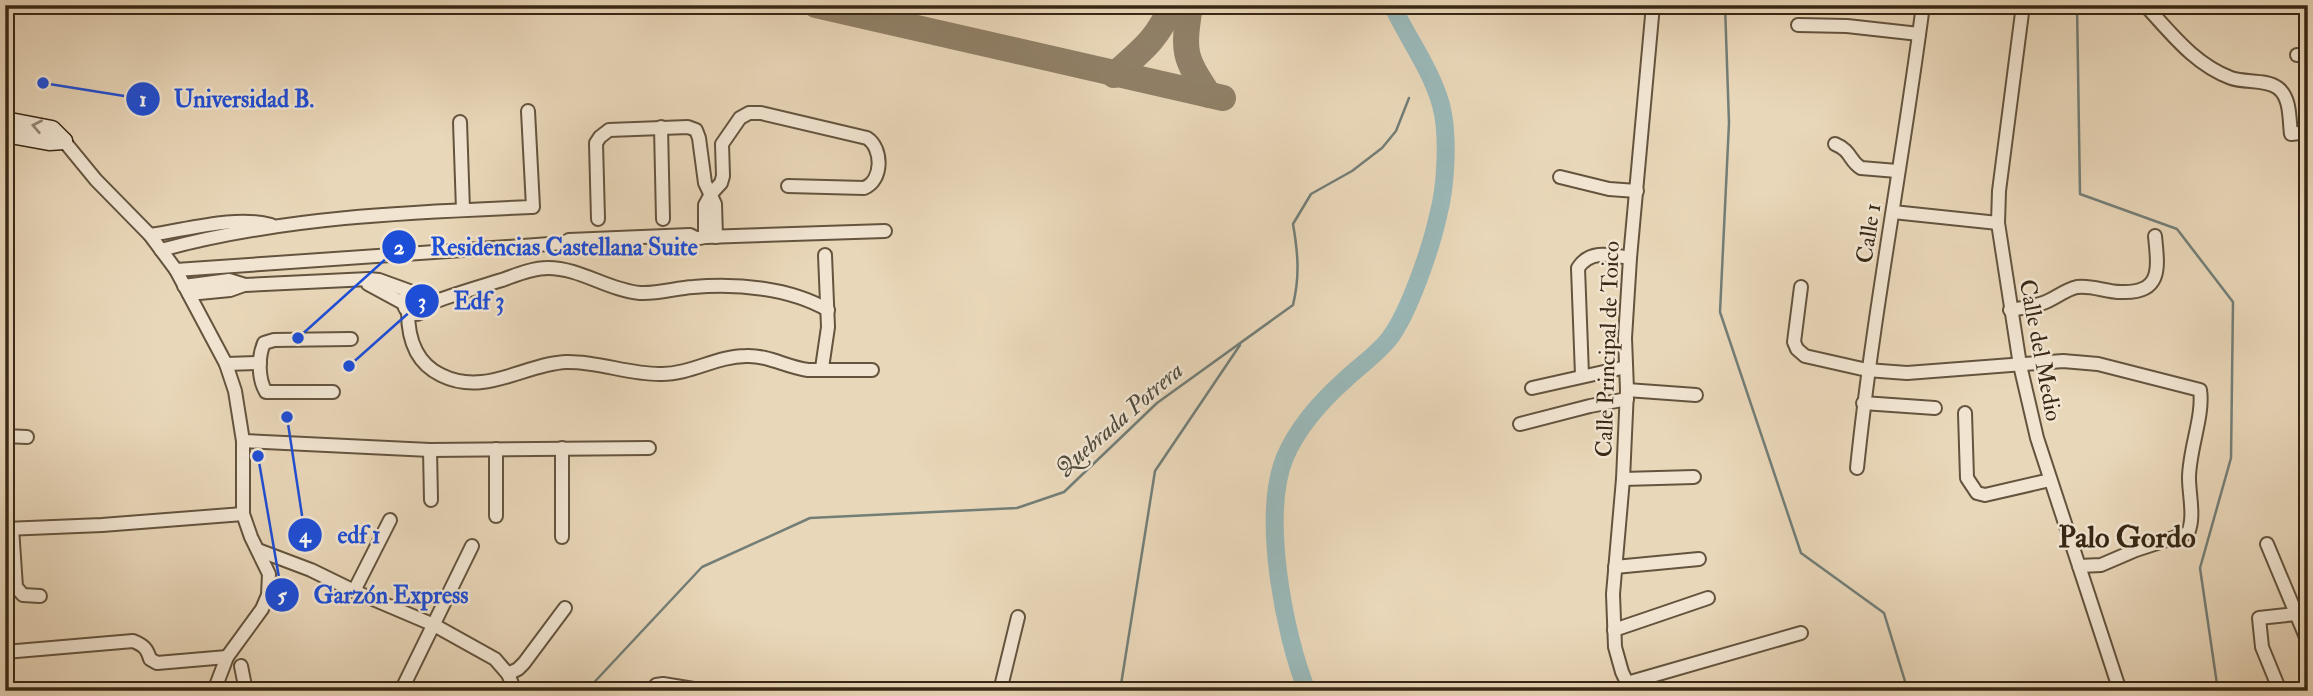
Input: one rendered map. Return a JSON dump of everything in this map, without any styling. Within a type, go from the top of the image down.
[{"type":"street","name":"Calle Principal de Toico","points":[[1629,687],[1615,647],[1615,567],[1623,479],[1627,395],[1625,338],[1630,258],[1653,5]]},
{"type":"street","name":"Calle 1","points":[[1857,468],[1867,370],[1894,212],[1897,171],[1909,108],[1923,5]]},
{"type":"street","name":"Calle del Medio","points":[[2023,5],[1999,191],[1998,223],[2010,310],[2037,438],[2120,691]]},
{"type":"street","points":[[2145,5],[2191,53],[2211,69],[2234,79],[2277,87],[2287,99],[2291,134],[2308,132]]},
{"type":"street","points":[[1798,25],[1872,28],[1919,34]]},
{"type":"street","points":[[150,235],[463,210],[533,207],[528,111]]},
{"type":"street","points":[[710,195],[721,183],[723,176],[722,144],[740,118],[749,113],[761,113],[867,138],[873,142],[878,152],[877,179],[872,185],[864,188],[788,186]]},
{"type":"street","points":[[5,120],[52,129],[96,180],[150,235],[176,270],[226,364],[239,413],[243,441],[243,514],[269,574],[268,595],[254,622],[227,657],[214,691]]},
{"type":"street","points":[[460,122],[463,210]]},
{"type":"street","points":[[661,127],[663,219]]},
{"type":"street","points":[[598,219],[596,143],[600,137],[610,130],[688,127],[696,130],[699,138],[705,183],[715,205],[706,237]]},
{"type":"street","points":[[5,134],[48,142],[64,142]]},
{"type":"street","points":[[1835,144],[1846,149],[1861,168],[1897,171]]},
{"type":"street","points":[[1560,177],[1609,189],[1637,191]]},
{"type":"street","points":[[1894,212],[1998,223]]},
{"type":"street","points":[[161,250],[224,230]]},
{"type":"street","points":[[176,270],[564,243],[569,240],[885,231]]},
{"type":"street","points":[[2010,310],[2042,303],[2074,288],[2086,286],[2122,292],[2146,287],[2154,282],[2157,275],[2155,236]]},
{"type":"street","points":[[822,368],[827,342],[828,310],[825,255]]},
{"type":"street","points":[[1583,375],[1578,268],[1584,259],[1592,255],[1630,258]]},
{"type":"street","points":[[358,281],[382,290],[414,308],[463,290],[531,270],[548,268],[641,293],[693,287],[743,288],[788,293],[828,310]]},
{"type":"street","points":[[186,290],[229,280],[245,285],[379,280],[416,292],[425,298],[414,308]]},
{"type":"street","points":[[1801,287],[1794,338],[1797,349],[1805,356],[1867,370],[1907,373],[2063,361],[2086,362],[2195,387],[2201,392],[2190,466],[2192,523],[2188,533],[2109,562],[2079,566]]},
{"type":"street","points":[[463,290],[416,292],[406,296],[414,308],[415,351],[428,367],[442,376],[458,381],[499,380],[563,362],[661,374],[743,356],[765,357],[798,369],[872,370]]},
{"type":"street","points":[[333,392],[266,392],[261,383],[261,349],[268,341],[351,339]]},
{"type":"street","points":[[226,364],[260,363]]},
{"type":"street","points":[[1532,387],[1626,366]]},
{"type":"street","points":[[1520,424],[1627,395],[1696,395]]},
{"type":"street","points":[[1863,403],[1873,406],[1935,408]]},
{"type":"street","points":[[1965,413],[1968,478],[1977,493],[1985,495],[2050,480]]},
{"type":"street","points":[[5,436],[27,436]]},
{"type":"street","points":[[243,441],[430,450],[649,448]]},
{"type":"street","points":[[562,448],[562,537]]},
{"type":"street","points":[[496,449],[496,516]]},
{"type":"street","points":[[430,450],[431,500]]},
{"type":"street","points":[[1623,479],[1694,477]]},
{"type":"street","points":[[40,596],[23,595],[16,587],[9,528],[102,525],[243,514]]},
{"type":"street","points":[[354,591],[390,520]]},
{"type":"street","points":[[2267,544],[2308,642]]},
{"type":"street","points":[[401,691],[472,546]]},
{"type":"street","points":[[258,550],[311,570],[434,625],[495,659],[508,674],[515,691]]},
{"type":"street","points":[[1615,567],[1699,559]]},
{"type":"street","points":[[1614,630],[1708,598]]},
{"type":"street","points":[[508,674],[524,663],[565,608]]},
{"type":"street","points":[[2280,691],[2262,647],[2259,618],[2296,614]]},
{"type":"street","points":[[1000,691],[1018,617]]},
{"type":"street","points":[[1629,687],[1801,633]]},
{"type":"street","points":[[5,652],[133,641],[142,644],[148,650],[150,659],[157,663],[227,657]]},
{"type":"street","points":[[241,666],[246,691]]},
{"type":"street","points":[[651,691],[656,685],[663,684],[706,691]]},
{"type":"waterway","points":[[1307,691],[1290,639],[1278,574],[1275,541],[1278,481],[1290,446],[1311,414],[1379,350],[1397,328],[1425,262],[1443,190],[1446,145],[1441,105],[1425,67],[1392,5]]},
{"type":"waterway","points":[[1725,5],[1729,123],[1720,312],[1801,553],[1884,613],[1908,691]]},
{"type":"waterway","points":[[2077,5],[2080,194],[2177,229],[2233,302],[2231,458],[2200,568],[2218,691]]},
{"type":"waterway","name":"Quebrada Potrera","points":[[586,691],[702,567],[810,518],[1017,508],[1064,492],[1157,403],[1293,305],[1298,265],[1293,224],[1311,194],[1352,171],[1382,148],[1396,131],[1409,98]]},
{"type":"waterway","points":[[1120,691],[1155,471],[1240,345]]},
{"type":"taxiway","points":[[816,5],[1223,98]]},
{"type":"taxiway","points":[[1114,75],[1154,36],[1172,5]]},
{"type":"taxiway","points":[[1190,5],[1186,33],[1187,53],[1194,71],[1209,95]]},
{"type":"place","name":"Universidad B.","points":[[43,83]]},
{"type":"place","name":"Residencias Castellana Suite","points":[[298,338]]},
{"type":"place","name":"Edf 3","points":[[349,366]]},
{"type":"place","name":"edf 1","points":[[287,417]]},
{"type":"place","name":"Garzón Express","points":[[258,456]]},
{"type":"district","name":"Palo Gordo","points":[[2127,537]]}]
